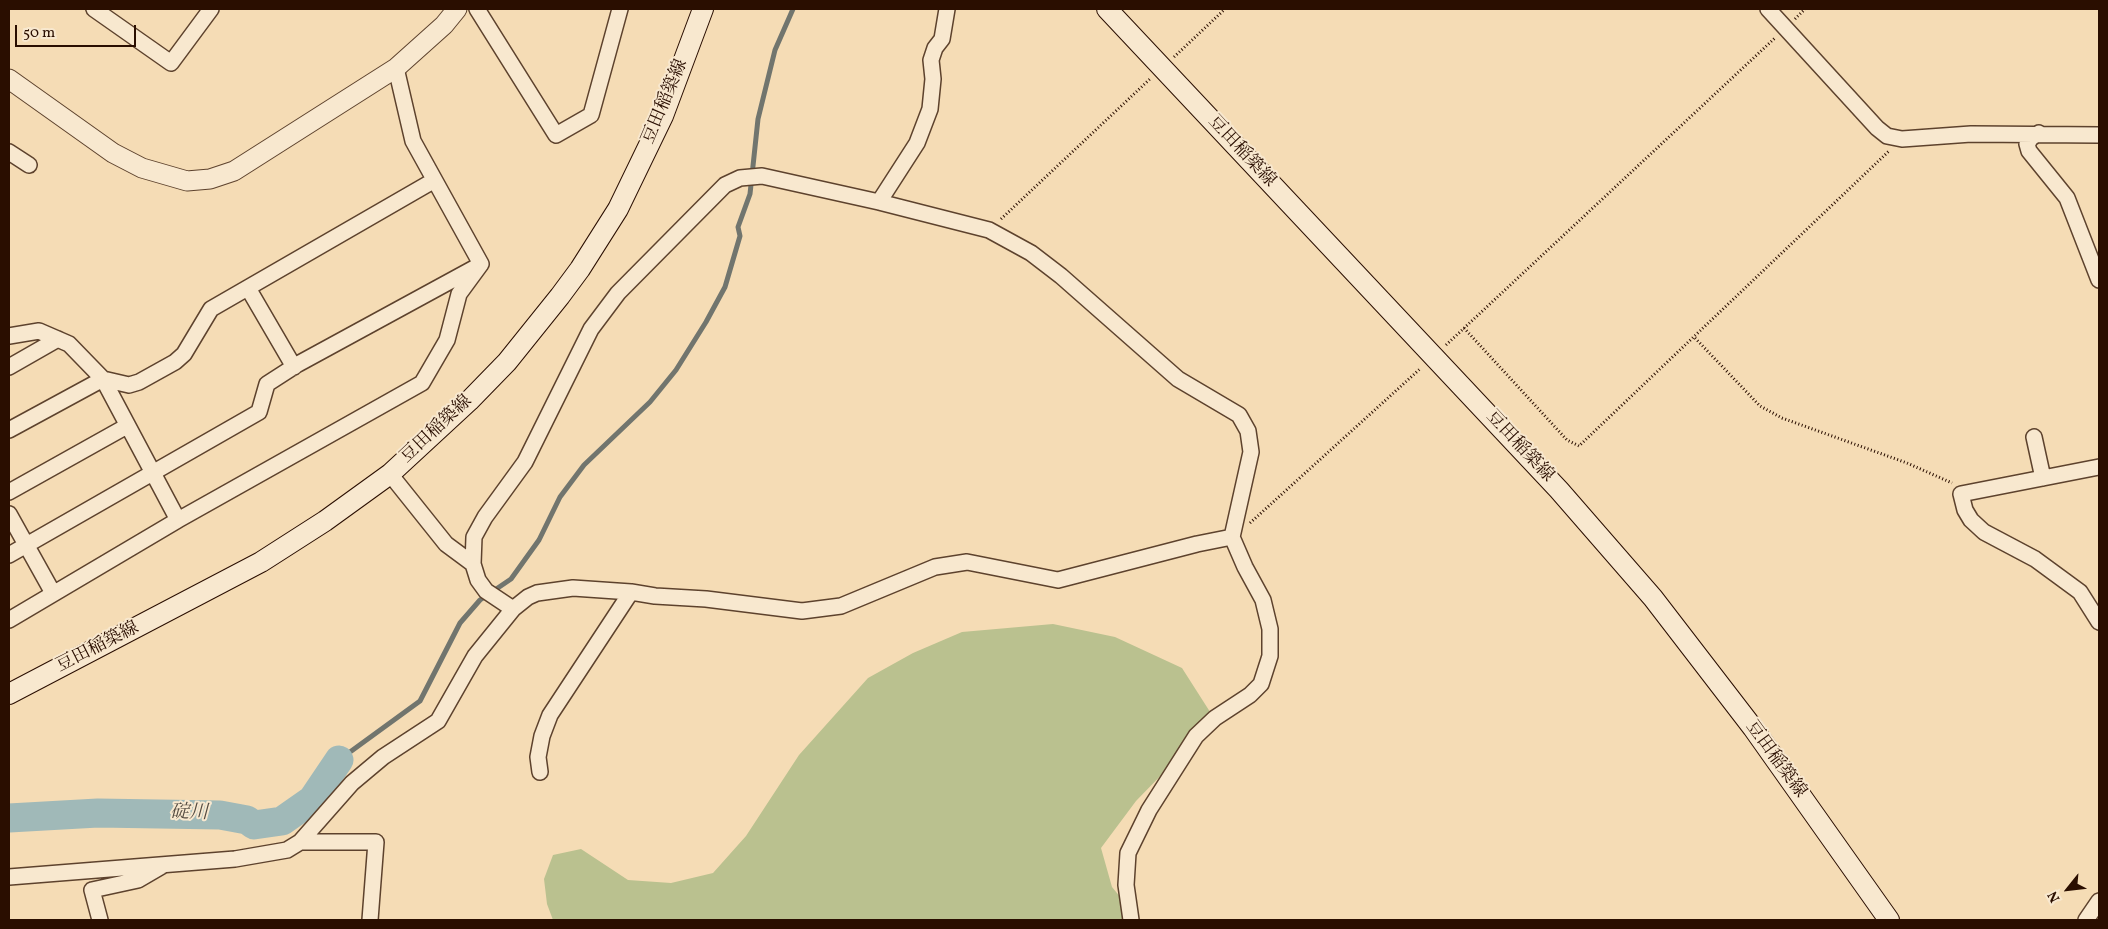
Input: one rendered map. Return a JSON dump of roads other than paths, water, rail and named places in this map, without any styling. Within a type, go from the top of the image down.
[{"type":"main road","name":"豆田稲築線","points":[[9,694],[261,562],[325,521],[390,474],[438,431],[507,362],[580,269],[618,209],[663,116],[704,9]]},
{"type":"main road","name":"豆田稲築線","points":[[1107,9],[1559,490],[1653,598],[1753,728],[1889,920]]},
{"type":"street","points":[[94,9],[171,64],[211,9]]},
{"type":"street","points":[[9,79],[114,153],[142,168],[187,181],[210,179],[234,171],[396,68],[444,25],[457,9]]},
{"type":"street","points":[[477,9],[556,135],[591,115],[620,9]]},
{"type":"street","points":[[879,202],[917,143],[930,109],[933,78],[931,60],[935,48],[942,39],[947,9]]},
{"type":"street","points":[[1768,9],[1877,128],[1887,136],[1902,139],[1971,134],[2039,133],[2099,135]]},
{"type":"street","points":[[396,68],[413,141],[433,181],[481,264]]},
{"type":"street","points":[[2039,133],[2031,138],[2027,144],[2029,151],[2066,198],[2099,280]]},
{"type":"street","points":[[9,152],[29,165]]},
{"type":"street","points":[[513,609],[486,590],[478,580],[473,564],[474,537],[485,517],[525,462],[591,329],[618,293],[725,185],[740,178],[762,176],[879,202],[989,230],[1039,259],[1178,379],[1239,415],[1248,431],[1251,452],[1232,537],[1245,567],[1263,600],[1270,629],[1270,656],[1261,684],[1250,695],[1215,718],[1196,736],[1149,810],[1128,852],[1126,885],[1131,920]]},
{"type":"street","points":[[9,430],[104,379],[129,385],[140,382],[175,362],[184,354],[211,309],[433,181]]},
{"type":"street","points":[[9,554],[259,412],[267,384],[294,367],[481,264]]},
{"type":"street","points":[[9,620],[178,520],[422,383],[447,340],[459,294],[481,264]]},
{"type":"street","points":[[248,288],[294,367]]},
{"type":"street","points":[[9,336],[39,331],[58,339],[69,344],[104,379],[178,520]]},
{"type":"street","points":[[9,368],[58,339]]},
{"type":"street","points":[[9,492],[127,426]]},
{"type":"street","points":[[2034,437],[2043,478]]},
{"type":"street","points":[[2099,468],[1961,494],[1965,510],[1971,520],[1984,532],[2035,559],[2080,592],[2099,622]]},
{"type":"street","points":[[390,474],[446,544],[473,564]]},
{"type":"street","points":[[9,514],[53,594]]},
{"type":"street","points":[[9,877],[235,859],[287,850],[300,842],[352,784],[383,757],[438,721],[475,656],[513,609],[528,597],[553,590],[573,588],[631,592],[802,610],[841,606],[935,567],[967,562],[1058,580],[1197,544],[1232,537]]},
{"type":"street","points":[[540,772],[538,757],[542,736],[550,715],[631,592]]},
{"type":"street","points":[[300,842],[376,842],[370,920]]},
{"type":"street","points":[[100,920],[92,890],[138,880],[166,864]]},
{"type":"street","points":[[2086,920],[2099,901]]},
{"type":"waterway","points":[[339,760],[420,701],[460,623],[480,600],[511,579],[539,540],[560,497],[584,465],[650,402],[676,370],[706,322],[725,287],[740,236],[738,227],[750,194],[758,119],[775,50],[793,9]]},
{"type":"waterway","name":"碇川","points":[[9,818],[98,813],[220,815],[247,820],[254,825],[282,821],[312,800],[339,760]]}]
